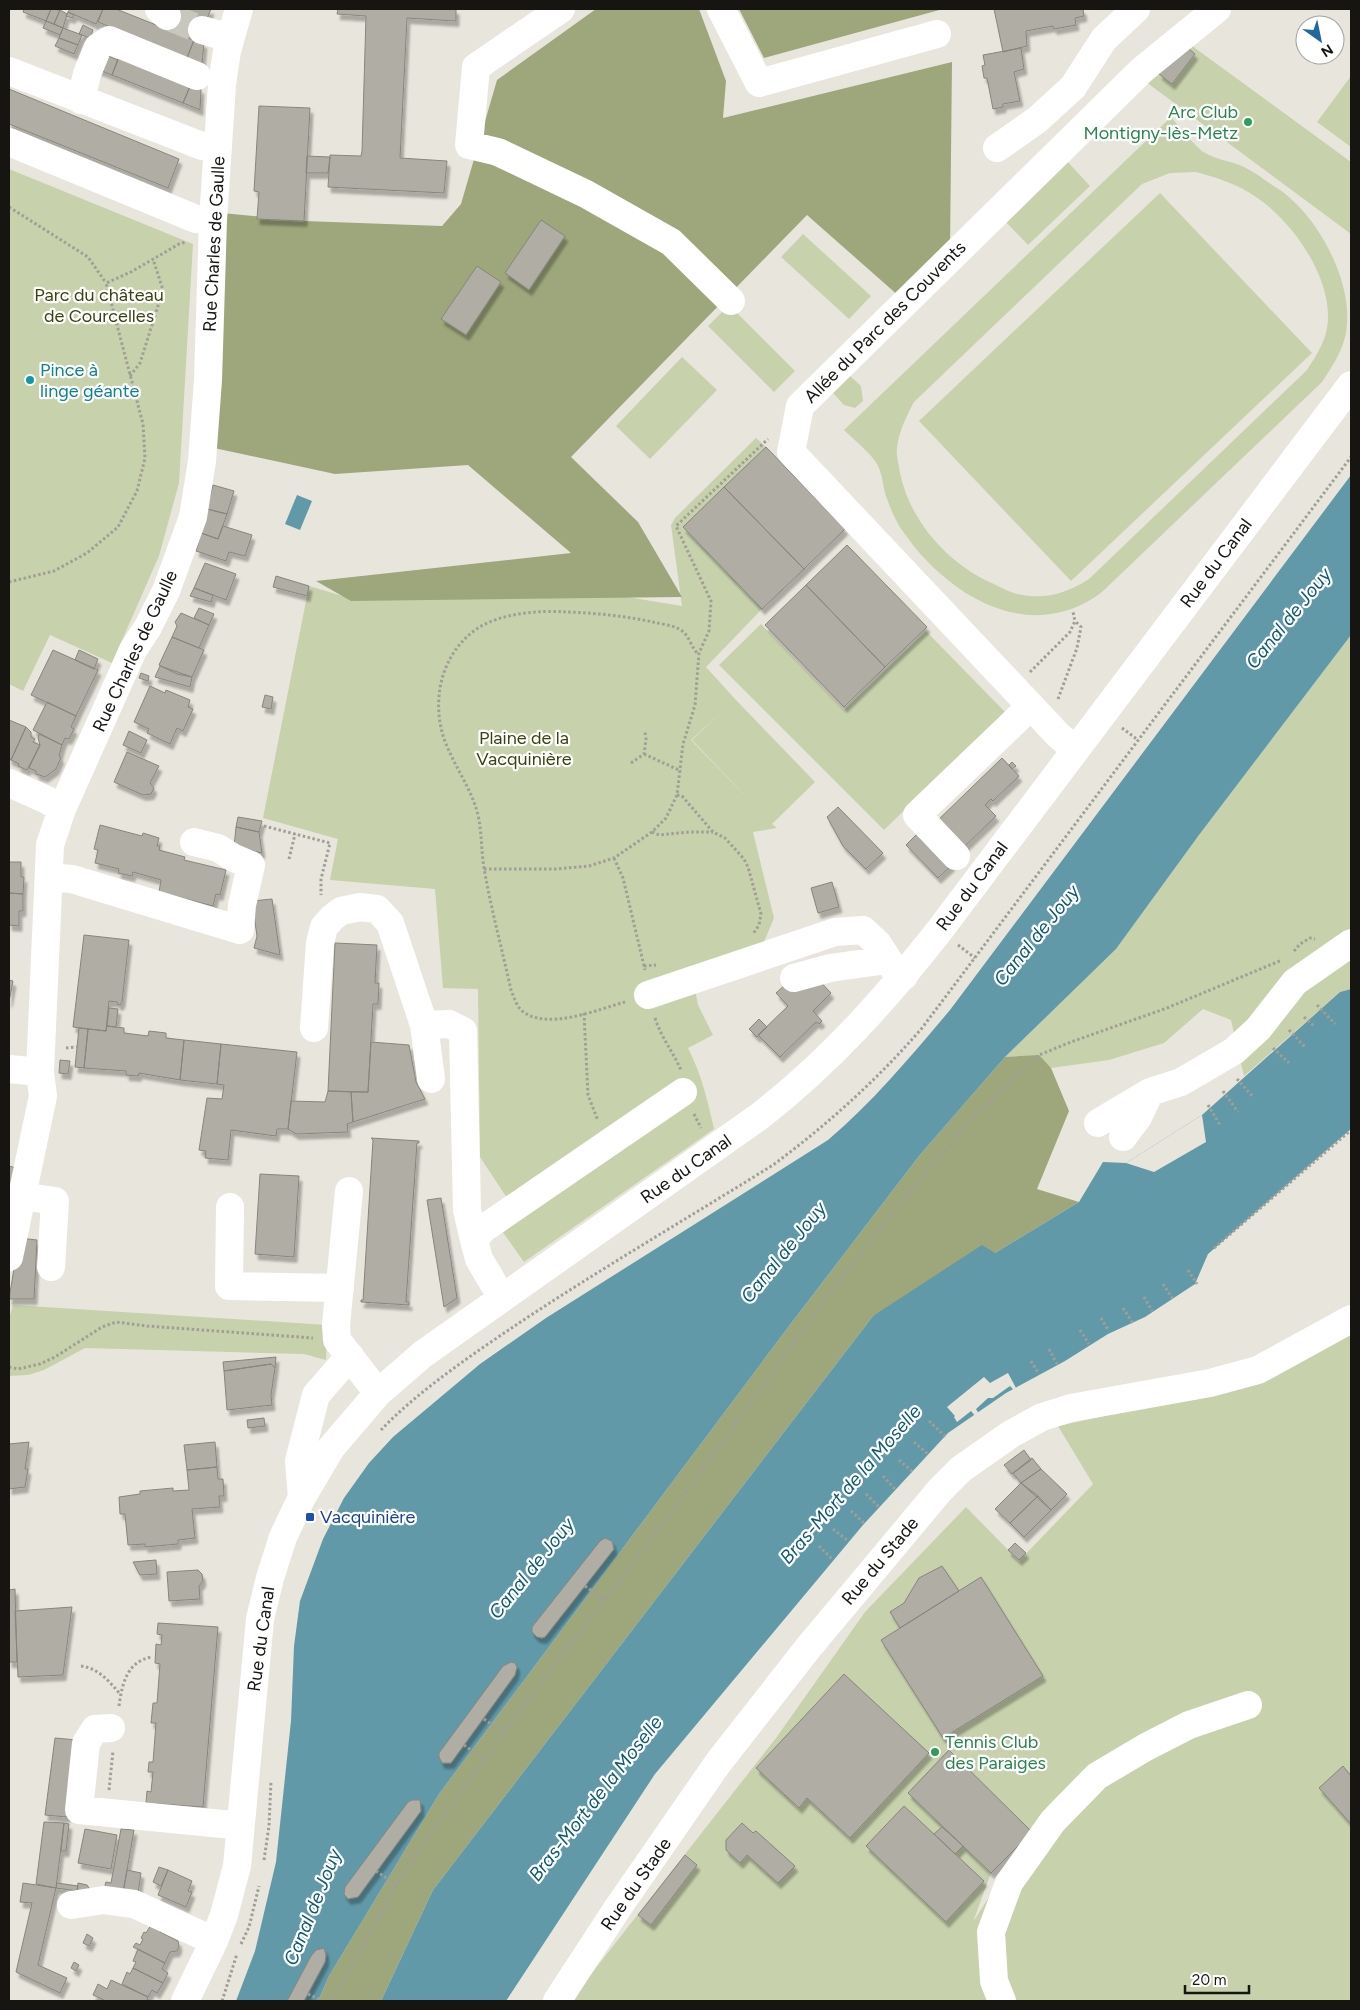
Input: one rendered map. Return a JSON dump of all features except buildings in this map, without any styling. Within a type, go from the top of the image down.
[{"type":"street","name":"Rue Charles de Gaulle","points":[[9,1257],[43,1096],[40,1072],[50,845],[62,809],[133,650],[148,627],[166,591],[193,517],[202,461],[208,380],[213,220],[222,84],[230,38],[239,9]]},
{"type":"street","points":[[561,9],[476,67],[469,145],[498,152],[586,194],[671,242],[731,301]]},
{"type":"street","points":[[721,9],[759,83],[937,34]]},
{"type":"street","points":[[997,148],[1037,120],[1073,87],[1104,39],[1136,9]]},
{"type":"street","name":"Allée du Parc des Couvents","points":[[1075,749],[1030,705],[792,452],[800,406],[1142,70],[1217,9]]},
{"type":"street","points":[[202,30],[230,38]]},
{"type":"street","points":[[81,100],[87,74],[98,47],[109,40],[197,76]]},
{"type":"street","points":[[9,71],[202,146],[218,148]]},
{"type":"street","points":[[9,142],[196,219],[213,220]]},
{"type":"street","name":"Rue du Canal","points":[[185,2001],[224,1916],[237,1866],[260,1620],[270,1578],[283,1537],[302,1497],[331,1448],[378,1393],[423,1354],[744,1127],[798,1086],[833,1053],[895,968],[1075,749],[1351,385]]},
{"type":"street","points":[[956,856],[916,815],[1030,705]]},
{"type":"street","points":[[9,783],[62,809]]},
{"type":"street","points":[[49,877],[72,879],[240,930],[242,905],[251,865],[234,858],[218,848],[194,842]]},
{"type":"street","points":[[314,1028],[320,943],[324,927],[341,911],[360,907],[377,910],[390,923],[424,1025],[431,1079]]},
{"type":"street","points":[[648,995],[835,932],[863,930],[878,944],[895,968]]},
{"type":"street","points":[[1098,1123],[1150,1092],[1181,1082],[1234,1051],[1258,1028],[1295,982],[1351,943]]},
{"type":"street","points":[[794,978],[830,968],[895,968]]},
{"type":"street","points":[[424,1025],[449,1024],[463,1031],[467,1210],[478,1259],[502,1298]]},
{"type":"street","points":[[9,1069],[40,1072]]},
{"type":"street","points":[[474,1240],[483,1229],[684,1092]]},
{"type":"street","points":[[1123,1137],[1138,1117],[1150,1092]]},
{"type":"street","points":[[349,1191],[336,1324],[344,1348],[378,1393]]},
{"type":"street","points":[[22,1196],[55,1201],[51,1267]]},
{"type":"street","points":[[230,1207],[229,1286],[340,1288]]},
{"type":"street","name":"Rue du Stade","points":[[557,2001],[617,1909],[718,1763],[808,1648],[940,1490],[961,1469],[1011,1434],[1042,1417],[1071,1408],[1210,1383],[1258,1370],[1351,1319]]},
{"type":"street","points":[[302,1497],[299,1461],[316,1395],[344,1348]]},
{"type":"street","points":[[1002,2001],[994,1982],[991,1932],[1009,1883],[1053,1821],[1097,1776],[1146,1747],[1189,1725],[1248,1705]]},
{"type":"street","points":[[111,1728],[95,1729],[86,1743],[79,1810],[223,1824],[242,1824]]},
{"type":"street","points":[[71,1905],[104,1900],[134,1904],[214,1941]]},
{"type":"path","points":[[9,208],[88,257],[106,283],[143,424],[145,458],[137,491],[118,527],[87,553],[54,571],[9,582]]},
{"type":"path","points":[[106,283],[131,272],[179,244]]},
{"type":"path","points":[[130,376],[140,363],[163,290],[153,259]]},
{"type":"path","points":[[484,869],[556,869],[589,866],[614,858],[652,832],[666,818],[677,795],[683,744],[695,705],[700,653],[709,631],[711,601],[676,526],[772,436]]},
{"type":"path","points":[[614,858],[623,878],[644,966],[648,995],[551,1020],[529,1016],[517,1006],[511,990],[484,869],[480,824],[475,806],[446,744],[439,714],[439,685],[442,673],[449,659],[466,638],[490,622],[526,614],[553,611],[631,617],[678,629],[690,640],[696,653],[700,653]]},
{"type":"path","points":[[1074,612],[1075,621],[1070,632],[1030,705],[1055,706],[1077,648],[1081,627],[1075,621]]},
{"type":"path","points":[[632,763],[644,754],[645,732]]},
{"type":"path","points":[[644,754],[656,762],[681,771]]},
{"type":"path","points":[[677,795],[682,796],[713,832],[725,838],[744,859],[761,914],[752,936]]},
{"type":"path","points":[[264,826],[330,843],[321,879],[321,906],[332,918]]},
{"type":"path","points":[[652,832],[659,835],[713,832]]},
{"type":"path","points":[[289,859],[295,834]]},
{"type":"path","points":[[332,2001],[397,1885],[420,1849],[504,1733],[674,1509],[839,1281],[970,1121],[1039,1056],[1063,1045],[1167,1008],[1297,954]]},
{"type":"path","points":[[644,966],[663,963]]},
{"type":"path","points":[[1317,1005],[1335,1024]]},
{"type":"path","points":[[584,1013],[588,1095],[597,1120],[611,1142]]},
{"type":"path","points":[[1304,1017],[1314,1027]]},
{"type":"path","points":[[1289,1030],[1306,1048]]},
{"type":"path","points":[[59,1048],[78,1047]]},
{"type":"path","points":[[1272,1047],[1289,1063]]},
{"type":"path","points":[[1237,1079],[1253,1097]]},
{"type":"path","points":[[1223,1091],[1238,1112]]},
{"type":"path","points":[[1208,1105],[1220,1125]]},
{"type":"path","points":[[1214,1248],[1351,1130]]},
{"type":"path","points":[[1188,1270],[1197,1284]]},
{"type":"path","points":[[1163,1284],[1173,1299]]},
{"type":"path","points":[[1144,1297],[1152,1311]]},
{"type":"path","points":[[1123,1308],[1133,1323]]},
{"type":"path","points":[[1101,1318],[1109,1331]]},
{"type":"path","points":[[9,1367],[18,1369],[40,1364],[55,1357],[102,1327],[116,1322],[147,1326],[292,1335],[344,1348]]},
{"type":"path","points":[[1080,1330],[1089,1344]]},
{"type":"path","points":[[1049,1349],[1057,1364]]},
{"type":"path","points":[[1031,1361],[1038,1374]]},
{"type":"path","points":[[929,1421],[947,1438]]},
{"type":"path","points":[[914,1442],[929,1455]]},
{"type":"path","points":[[899,1460],[914,1473]]},
{"type":"path","points":[[883,1476],[895,1489]]},
{"type":"path","points":[[866,1494],[879,1506]]},
{"type":"path","points":[[851,1511],[864,1523]]},
{"type":"path","points":[[834,1529],[848,1541]]},
{"type":"path","points":[[819,1546],[832,1560]]},
{"type":"path","points":[[585,1586],[605,1600]]},
{"type":"path","points":[[81,1666],[91,1668],[100,1673],[120,1694]]},
{"type":"path","points":[[484,1719],[504,1733]]},
{"type":"path","points":[[464,1745],[485,1760]]},
{"type":"path","points":[[262,1869],[269,1826],[272,1772]]},
{"type":"path","points":[[376,1871],[397,1885]]},
{"type":"path","points":[[222,2001],[248,1927],[260,1879]]},
{"type":"path","points":[[308,1994],[323,2001]]},
{"type":"green space","points":[[596,9],[699,9],[726,81],[723,118],[952,62],[950,248],[900,297],[807,215],[571,457],[638,522],[682,597],[351,601],[316,581],[571,553],[468,465],[335,474],[214,448],[222,213],[304,221],[442,226],[461,204],[497,80]]},
{"type":"green space","points":[[739,9],[943,9],[764,58]]},
{"type":"green space","name":"Arc Club Montigny-lès-Metz","points":[[1184,40],[1351,162],[1351,234],[1146,82]]},
{"type":"green space","points":[[1351,76],[1351,147],[1317,122]]},
{"type":"green space","points":[[1171,117],[1192,142],[1205,153],[1249,169],[1295,202],[1321,236],[1340,276],[1346,297],[1347,318],[1345,337],[1338,355],[1322,382],[1102,592],[1075,608],[1047,615],[1020,614],[993,607],[968,594],[944,577],[923,556],[901,529],[894,517],[876,462],[844,430]],"holes":[[[1196,172],[1242,188],[1256,197],[1285,222],[1298,238],[1310,256],[1319,275],[1325,295],[1328,314],[1326,333],[1318,353],[1307,370],[1089,579],[1072,589],[1046,596],[1027,596],[1003,589],[978,576],[946,553],[932,538],[911,505],[903,486],[897,453],[901,430],[906,419],[914,402],[1142,184],[1170,173]]]},
{"type":"green space","points":[[1065,159],[1090,186],[1028,245],[1003,219]]},
{"type":"green space","name":"Parc du château de Courcelles","points":[[9,169],[193,244],[179,483],[159,556],[112,663],[50,635],[23,691],[9,684]]},
{"type":"green space","points":[[1160,193],[1312,353],[1071,581],[919,421]]},
{"type":"green space","points":[[803,234],[871,296],[849,319],[781,257]]},
{"type":"green space","points":[[729,305],[795,371],[774,392],[708,326]]},
{"type":"green space","points":[[682,357],[717,390],[650,459],[616,426]]},
{"type":"green space","points":[[849,375],[861,386],[863,401],[855,408],[844,405],[833,393]]},
{"type":"green space","name":"Plaine de la Vacquinière","points":[[756,438],[766,447],[683,527],[762,609],[706,667],[815,782],[772,824],[777,828],[753,832],[774,918],[761,949],[691,968],[698,1005],[713,1035],[688,1048],[704,1087],[714,1129],[524,1262],[490,1214],[509,1201],[480,1157],[478,989],[443,988],[435,889],[330,880],[338,839],[263,818],[309,586],[356,600],[529,581],[682,606],[671,525],[675,518]],"holes":[[[726,708],[692,740],[760,811],[691,740]]]},
{"type":"green space","points":[[761,624],[844,710],[926,631],[1005,712],[884,830],[719,665]]},
{"type":"green space","points":[[1351,635],[1351,989],[1340,992],[1244,1076],[1231,1020],[1203,1009],[1164,1043],[1109,1060],[1051,1068],[1039,1056],[1005,1057],[1116,949],[1199,835]]},
{"type":"green space","points":[[1039,1055],[1051,1068],[1069,1111],[1037,1189],[1079,1202],[995,1253],[873,1316],[433,1890],[381,2001],[318,2001],[329,1976],[439,1794],[786,1330],[919,1156],[1005,1057]]},
{"type":"green space","points":[[13,1305],[327,1325],[326,1360],[304,1354],[85,1348],[44,1370],[28,1375],[9,1376],[9,1319]]},
{"type":"green space","points":[[1351,1330],[1351,2001],[1000,2001],[983,1984],[987,2001],[570,2001],[776,1738],[865,1612],[966,1507],[1019,1561],[1093,1484],[1058,1426],[1239,1387]],"holes":[[[1029,1835],[973,1922],[991,1873]]]},
{"type":"water","name":"Canal de Jouy","points":[[1351,475],[1351,635],[1199,835],[1116,949],[1005,1057],[919,1156],[786,1330],[439,1794],[329,1976],[318,2001],[236,2001],[255,1951],[276,1862],[291,1721],[294,1646],[300,1601],[323,1539],[344,1498],[369,1463],[393,1437],[480,1364],[546,1318],[828,1140],[861,1110],[892,1078],[950,1010]]},
{"type":"water","points":[[297,495],[312,501],[300,530],[285,524]]},
{"type":"water","name":"Bras-Mort de la Moselle","points":[[1351,989],[1351,1129],[1208,1254],[1195,1284],[1145,1317],[1108,1334],[1065,1361],[1006,1393],[948,1433],[863,1525],[655,1774],[506,2001],[381,2001],[433,1890],[873,1316],[982,1245],[995,1253],[1079,1202],[1103,1162],[1126,1163],[1202,1115],[1340,992]]},
{"type":"pier","points":[[1202,1115],[1206,1142],[1154,1172],[1126,1163]]},
{"type":"pier","points":[[1008,1373],[1017,1390],[1015,1391],[1010,1386],[993,1398],[988,1398],[976,1409],[979,1414],[976,1417],[971,1411],[957,1422],[955,1416],[947,1407],[984,1377],[990,1383]]},
{"type":"tunnel","points":[[167,16],[202,30]]},
{"type":"place","name":"Arc Club Montigny-lès-Metz","points":[[1248,122]]},
{"type":"place","name":"Pince à linge géante","points":[[30,380]]},
{"type":"place","name":"Vacquinière","points":[[310,1517]]},
{"type":"place","name":"Tennis Club des Paraiges","points":[[935,1752]]}]
